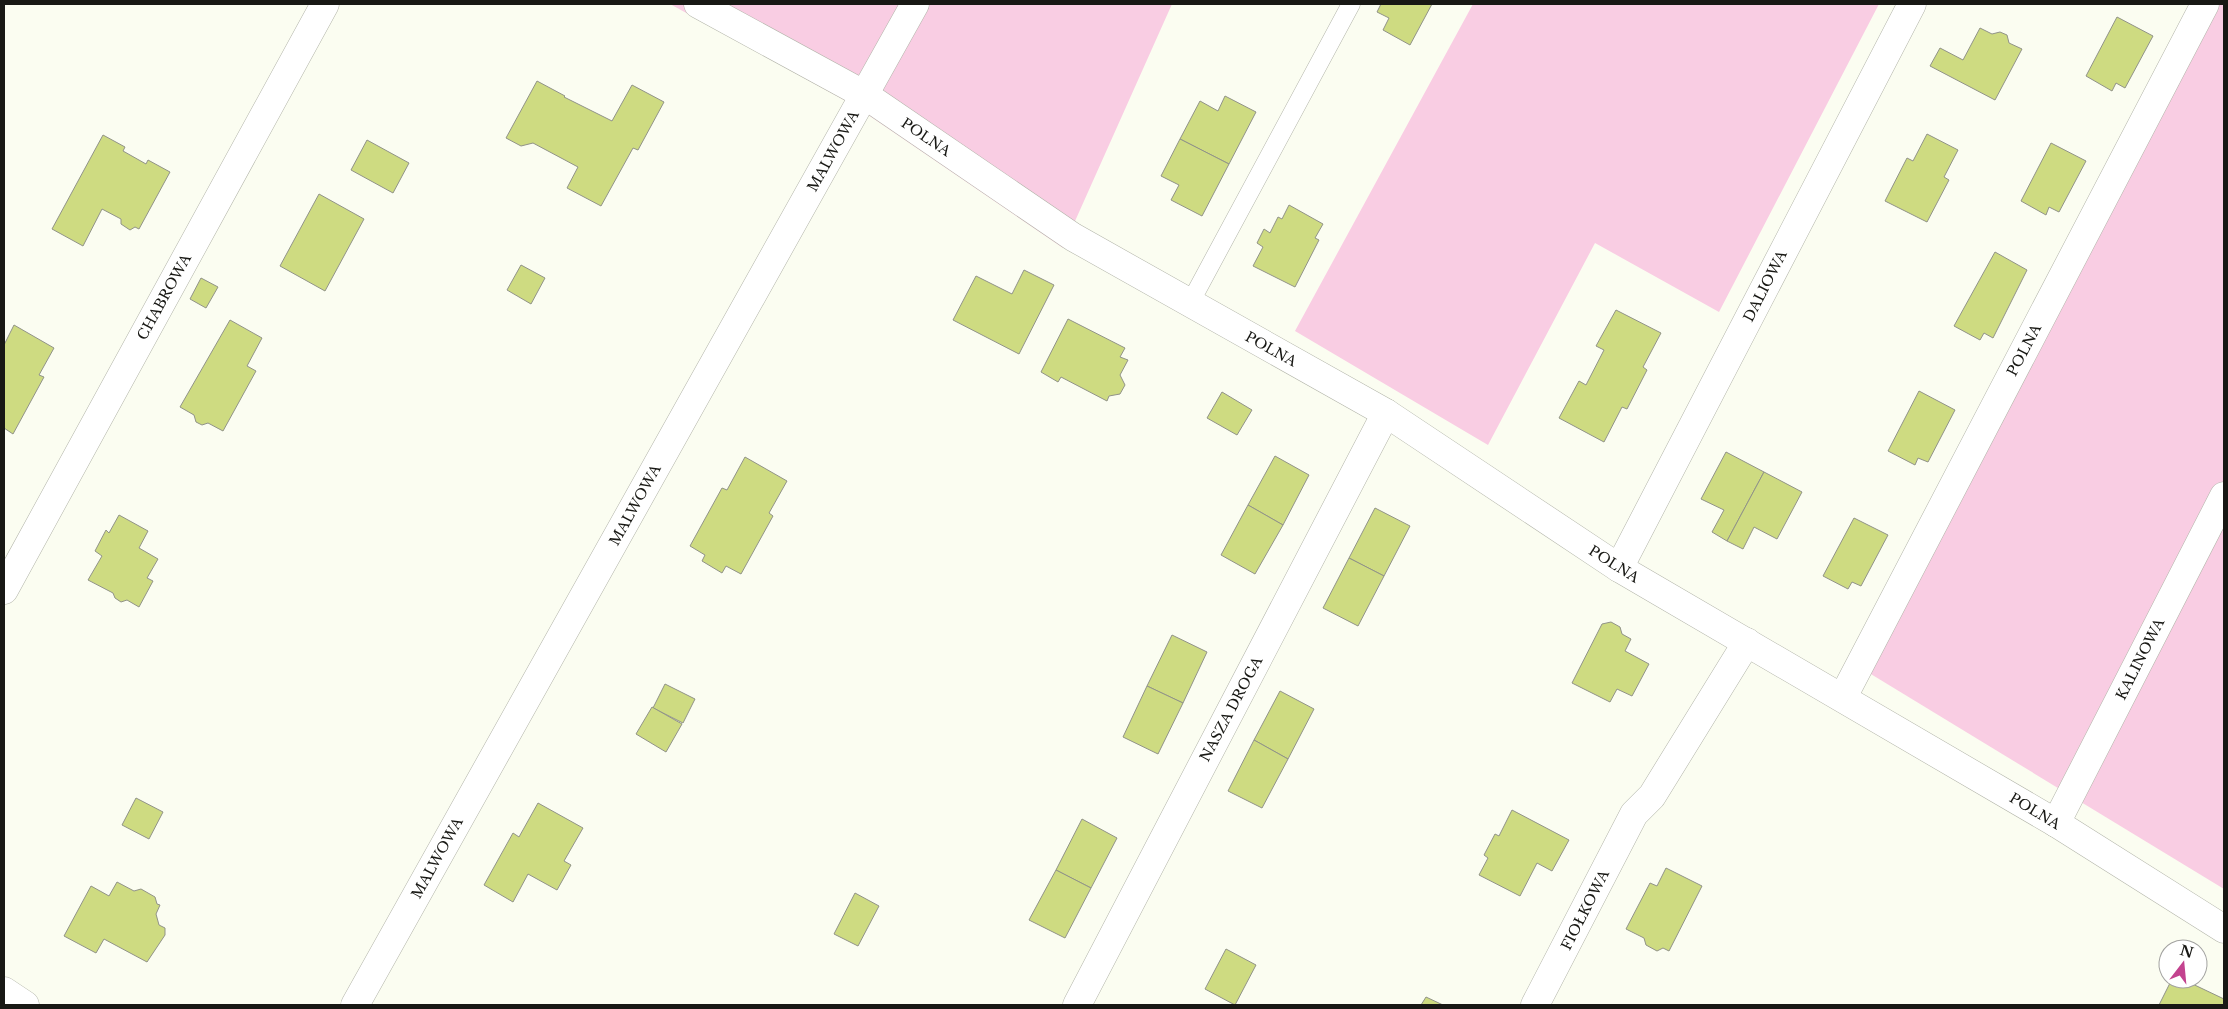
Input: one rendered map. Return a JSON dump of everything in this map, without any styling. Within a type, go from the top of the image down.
[{"type":"street","name":"CHABROWA","points":[[4,590],[325,4]]},
{"type":"street","name":"POLNA","points":[[698,4],[865,95],[1073,237],[1386,414],[1619,568],[2056,823],[2224,929]]},
{"type":"street","name":"MALWOWA","points":[[355,1005],[915,4]]},
{"type":"street","name":"DALIOWA","points":[[1619,568],[1912,4]]},
{"type":"street","name":"POLNA","points":[[1843,697],[2205,4]]},
{"type":"street","name":"NASZA DROGA","points":[[1077,1005],[1386,414]]},
{"type":"street","name":"KALINOWA","points":[[2056,823],[2224,496]]},
{"type":"street","name":"FIOŁKOWA","points":[[1535,1005],[1634,814],[1652,796],[1747,642]]},
{"type":"street","points":[[4,990],[25,1005]]},
{"type":"lane","points":[[1190,303],[1351,4]]},
{"type":"shaded area","points":[[670,4],[1172,4],[1063,248],[855,106]]},
{"type":"shaded area","points":[[1473,4],[1879,4],[1719,312],[1595,243],[1488,445],[1295,331]]},
{"type":"shaded area","points":[[2202,4],[2224,4],[2224,889],[1856,665]]},
{"type":"building","points":[[1381,4],[1432,4],[1410,45],[1383,30],[1389,18],[1377,12]]},
{"type":"building","points":[[2117,17],[2153,36],[2125,88],[2116,83],[2112,91],[2086,76]]},
{"type":"building","points":[[1980,28],[1992,34],[2000,32],[2007,35],[2009,43],[2022,49],[1995,100],[1930,66],[1940,48],[1963,60]]},
{"type":"building","points":[[537,81],[612,121],[632,85],[664,102],[638,150],[633,148],[601,206],[567,188],[578,167],[533,143],[521,146],[506,138]]},
{"type":"building","points":[[1225,96],[1256,112],[1229,164],[1180,139],[1200,101],[1218,111]]},
{"type":"building","points":[[1927,134],[1958,150],[1944,177],[1949,180],[1927,222],[1885,201],[1907,158],[1913,161]]},
{"type":"building","points":[[103,135],[125,147],[123,151],[146,164],[148,160],[170,172],[139,229],[135,227],[130,230],[121,224],[121,219],[102,209],[83,246],[52,229]]},
{"type":"building","points":[[1180,139],[1229,164],[1202,216],[1171,200],[1179,185],[1161,176]]},
{"type":"building","points":[[367,140],[409,163],[393,193],[351,170]]},
{"type":"building","points":[[2051,143],[2086,161],[2059,212],[2049,207],[2046,215],[2021,201]]},
{"type":"building","points":[[319,194],[364,219],[325,291],[280,266]]},
{"type":"building","points":[[1289,205],[1323,224],[1315,238],[1319,240],[1295,287],[1253,266],[1263,247],[1257,243],[1264,229],[1270,233],[1278,217],[1282,219]]},
{"type":"building","points":[[1995,252],[2027,270],[1993,338],[1984,333],[1980,340],[1954,326]]},
{"type":"building","points":[[521,265],[545,278],[531,304],[507,290]]},
{"type":"building","points":[[1024,270],[1054,285],[1019,354],[953,320],[976,276],[1012,294]]},
{"type":"building","points":[[201,278],[218,287],[206,308],[190,299]]},
{"type":"building","points":[[1616,310],[1661,333],[1643,367],[1647,370],[1627,409],[1622,407],[1604,442],[1559,418],[1579,381],[1586,385],[1604,350],[1596,346]]},
{"type":"building","points":[[1068,319],[1125,348],[1120,357],[1128,360],[1120,375],[1125,385],[1120,394],[1109,396],[1107,401],[1061,377],[1058,382],[1041,372]]},
{"type":"building","points":[[230,320],[262,338],[247,366],[256,371],[223,431],[208,423],[202,425],[196,422],[194,415],[180,407]]},
{"type":"building","points":[[14,325],[54,348],[39,375],[44,377],[13,434],[4,428],[4,345]]},
{"type":"building","points":[[1919,391],[1955,410],[1928,462],[1918,458],[1915,465],[1888,451]]},
{"type":"building","points":[[1222,392],[1252,410],[1237,435],[1207,418]]},
{"type":"building","points":[[1726,452],[1764,472],[1727,541],[1712,532],[1724,510],[1701,499]]},
{"type":"building","points":[[1275,456],[1309,475],[1283,525],[1248,505]]},
{"type":"building","points":[[745,457],[787,481],[769,513],[773,516],[741,574],[726,566],[722,573],[702,561],[705,555],[690,546],[722,488],[727,490]]},
{"type":"building","points":[[1764,472],[1802,492],[1777,539],[1754,527],[1743,549],[1727,541]]},
{"type":"building","points":[[1248,505],[1283,525],[1255,574],[1221,555]]},
{"type":"building","points":[[1375,508],[1410,526],[1384,576],[1349,558]]},
{"type":"building","points":[[119,515],[148,531],[139,548],[158,559],[147,578],[153,581],[139,607],[127,600],[121,602],[115,598],[113,593],[88,580],[102,556],[95,551],[106,530],[109,533]]},
{"type":"building","points":[[1854,518],[1888,535],[1861,586],[1852,582],[1848,589],[1823,576]]},
{"type":"building","points":[[1349,558],[1384,576],[1358,626],[1323,608]]},
{"type":"building","points":[[1611,622],[1620,627],[1622,634],[1631,639],[1625,651],[1649,664],[1632,696],[1617,689],[1610,702],[1572,683],[1602,624]]},
{"type":"building","points":[[1172,635],[1207,652],[1183,703],[1147,686]]},
{"type":"building","points":[[665,684],[695,699],[683,723],[653,708]]},
{"type":"building","points":[[1147,686],[1183,703],[1158,754],[1123,737]]},
{"type":"building","points":[[1280,691],[1314,709],[1288,759],[1254,740]]},
{"type":"building","points":[[652,707],[682,724],[666,752],[636,734]]},
{"type":"building","points":[[1254,740],[1288,759],[1262,808],[1228,791]]},
{"type":"building","points":[[136,798],[163,812],[149,839],[122,825]]},
{"type":"building","points":[[538,803],[583,828],[564,861],[571,865],[557,890],[528,874],[513,902],[484,885],[513,833],[519,837]]},
{"type":"building","points":[[1512,810],[1569,840],[1552,871],[1537,863],[1520,896],[1479,875],[1488,858],[1484,855],[1495,834],[1499,836]]},
{"type":"building","points":[[1082,819],[1117,838],[1091,888],[1056,870]]},
{"type":"building","points":[[1666,868],[1702,886],[1669,951],[1663,948],[1657,951],[1646,945],[1644,938],[1626,929],[1650,883],[1657,886]]},
{"type":"building","points":[[1056,870],[1091,888],[1065,938],[1029,920]]},
{"type":"building","points":[[117,882],[134,891],[141,889],[155,897],[157,904],[160,905],[156,914],[159,925],[165,928],[165,935],[147,962],[104,939],[96,953],[64,936],[91,886],[109,896]]},
{"type":"building","points":[[855,893],[879,906],[858,946],[834,934]]},
{"type":"building","points":[[1226,949],[1256,965],[1235,1005],[1205,989]]},
{"type":"building","points":[[2167,989],[2203,989],[2224,999],[2224,1005],[2159,1005]]},
{"type":"building","points":[[1426,997],[1443,1005],[1421,1005]]}]
